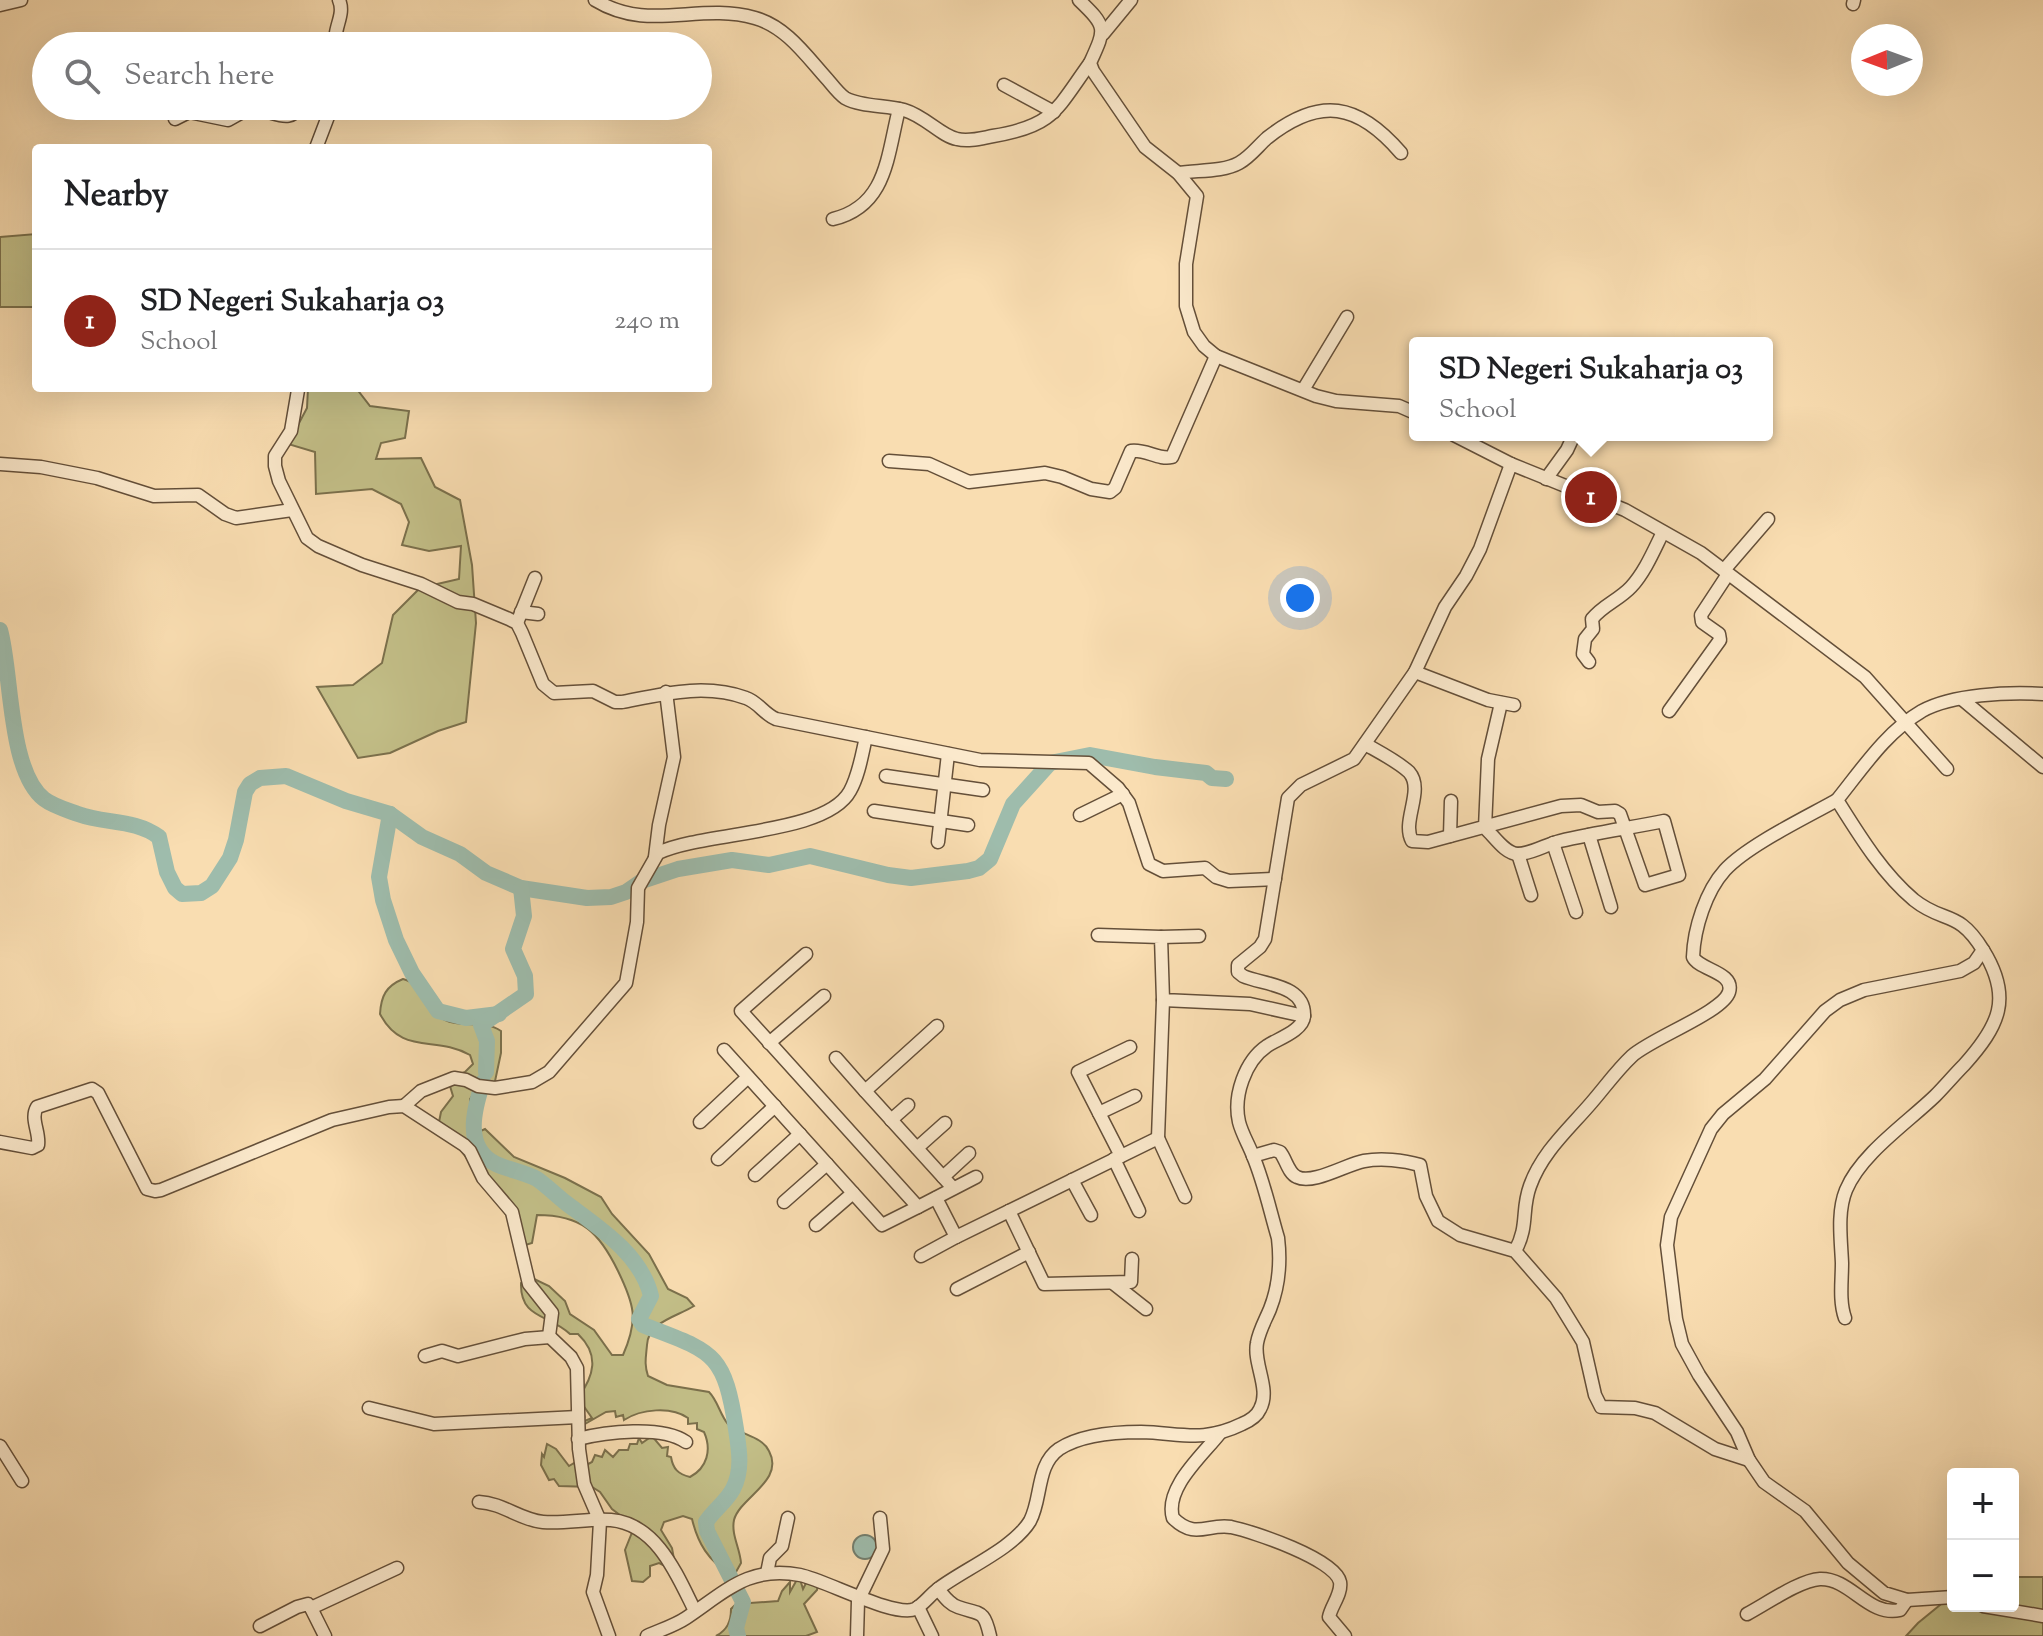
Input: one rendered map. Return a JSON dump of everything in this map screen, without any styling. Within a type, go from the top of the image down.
[{"type":"street","points":[[0,5],[11,5],[21,0]]},
{"type":"street","points":[[335,32],[342,9],[339,0]]},
{"type":"street","points":[[595,0],[637,17],[681,13],[755,18],[784,33],[844,97],[899,109],[962,140],[1031,128],[1054,112],[1090,63],[1103,34],[1131,0]]},
{"type":"street","points":[[1079,0],[1100,21],[1103,34]]},
{"type":"street","points":[[1090,63],[1145,147],[1178,173],[1197,196],[1186,264],[1186,306],[1197,338],[1216,356],[1303,390],[1336,401],[1399,406],[1409,410]]},
{"type":"street","points":[[1004,85],[1054,112]]},
{"type":"street","points":[[833,219],[858,209],[877,191],[899,109]]},
{"type":"street","points":[[1178,173],[1236,165],[1290,122],[1318,111],[1360,117],[1382,131],[1401,153]]},
{"type":"street","points":[[318,144],[327,120]]},
{"type":"street","points":[[1303,390],[1347,317]]},
{"type":"street","points":[[889,461],[929,464],[969,482],[1045,473],[1091,489],[1110,492],[1115,488],[1131,451],[1138,450],[1162,458],[1172,457],[1216,356]]},
{"type":"street","points":[[298,392],[291,431],[275,456],[276,471],[307,538],[318,546],[372,569],[421,584],[458,602],[519,618],[538,614]]},
{"type":"street","points":[[1470,441],[1511,464],[1625,510],[1701,553],[1865,677],[1947,769]]},
{"type":"street","points":[[1546,479],[1571,441]]},
{"type":"street","points":[[0,464],[41,467],[97,478],[154,496],[198,495],[236,518],[292,510]]},
{"type":"street","points":[[648,1636],[682,1620],[747,1578],[767,1573],[810,1577],[898,1610],[918,1607],[938,1589],[993,1553],[1027,1524],[1046,1464],[1053,1454],[1066,1445],[1105,1434],[1145,1432],[1195,1437],[1220,1433],[1248,1421],[1262,1405],[1256,1352],[1273,1302],[1279,1272],[1278,1238],[1253,1156],[1241,1130],[1237,1109],[1245,1073],[1256,1055],[1296,1029],[1304,1016],[1290,990],[1251,980],[1238,970],[1243,958],[1263,942],[1285,808],[1291,795],[1309,780],[1354,759],[1415,672],[1445,607],[1480,549],[1511,464]]},
{"type":"street","points":[[1669,711],[1720,640],[1719,634],[1702,622],[1701,615],[1726,572],[1768,519]]},
{"type":"street","points":[[1589,662],[1583,654],[1585,640],[1593,629],[1592,619],[1601,608],[1631,587],[1663,532]]},
{"type":"street","points":[[535,578],[519,618],[543,684],[554,693],[593,691],[615,702],[622,702],[666,692],[700,691],[751,700],[776,719],[948,754],[994,761],[1094,765],[1123,794],[1137,823],[1147,859],[1153,867],[1170,871],[1205,868],[1216,877],[1229,881],[1275,879]]},
{"type":"street","points":[[1365,744],[1401,766],[1412,777],[1409,838],[1421,843],[1485,828],[1541,810],[1581,805],[1598,812],[1615,811],[1620,814],[1626,828],[1645,885],[1679,875],[1664,821],[1626,828],[1589,835],[1553,843],[1518,854],[1507,849],[1485,828],[1488,759],[1508,704],[1415,672]]},
{"type":"street","points":[[652,862],[674,757],[666,692]]},
{"type":"street","points":[[1515,1251],[1524,1234],[1528,1190],[1536,1170],[1552,1148],[1621,1066],[1639,1050],[1711,1010],[1729,993],[1727,980],[1695,961],[1692,955],[1699,921],[1720,877],[1737,859],[1837,800],[1868,760],[1907,721],[1934,706],[2005,693],[2043,694]]},
{"type":"street","points":[[1963,700],[2043,767]]},
{"type":"street","points":[[0,1142],[32,1148],[38,1145],[34,1117],[37,1107],[92,1089],[98,1093],[147,1189],[155,1191],[332,1120],[404,1106],[421,1091],[450,1079],[460,1078],[479,1086],[495,1088],[522,1085],[545,1076],[626,983],[633,957],[639,886],[660,852],[795,822],[835,807],[851,790],[866,737]]},
{"type":"street","points":[[938,842],[948,754]]},
{"type":"street","points":[[886,776],[983,790]]},
{"type":"street","points":[[1080,815],[1123,794]]},
{"type":"street","points":[[1837,800],[1899,885],[1918,903],[1964,925],[1975,936],[1995,972],[2000,993],[1999,1012],[1991,1034],[1935,1095],[1879,1147],[1846,1190],[1841,1234],[1845,1318]]},
{"type":"street","points":[[1450,836],[1451,801]]},
{"type":"street","points":[[874,811],[968,825]]},
{"type":"street","points":[[1589,835],[1611,907]]},
{"type":"street","points":[[1553,843],[1576,912]]},
{"type":"street","points":[[1518,854],[1531,895]]},
{"type":"street","points":[[1098,935],[1199,936]]},
{"type":"street","points":[[1161,937],[1163,1000],[1158,1138],[1185,1197]]},
{"type":"street","points":[[1947,1597],[1907,1600],[1884,1593],[1858,1573],[1805,1511],[1772,1489],[1749,1460],[1737,1432],[1682,1344],[1670,1278],[1668,1226],[1706,1138],[1723,1114],[1765,1079],[1832,1005],[1864,990],[1960,971],[1974,963],[1983,950]]},
{"type":"street","points":[[806,954],[741,1011],[918,1207]]},
{"type":"street","points":[[769,1043],[824,996]]},
{"type":"street","points":[[1163,1000],[1250,1004],[1304,1016]]},
{"type":"street","points":[[865,1091],[937,1026]]},
{"type":"street","points":[[1130,1047],[1078,1072],[1099,1113],[1139,1211]]},
{"type":"street","points":[[724,1050],[882,1225],[976,1177]]},
{"type":"street","points":[[836,1058],[953,1188]]},
{"type":"street","points":[[700,1122],[748,1077]]},
{"type":"street","points":[[1099,1113],[1135,1096]]},
{"type":"street","points":[[891,1120],[908,1105]]},
{"type":"street","points":[[404,1106],[467,1148],[483,1178],[512,1212],[529,1284],[552,1313],[550,1337],[575,1364],[578,1439],[584,1484],[600,1521],[593,1592],[609,1636]]},
{"type":"street","points":[[718,1159],[775,1106]]},
{"type":"street","points":[[917,1148],[945,1123]]},
{"type":"street","points":[[755,1175],[800,1134]]},
{"type":"street","points":[[921,1256],[1158,1138]]},
{"type":"street","points":[[1253,1156],[1266,1151],[1280,1152],[1293,1174],[1302,1179],[1364,1161],[1418,1164],[1422,1168],[1428,1203],[1438,1221],[1460,1235],[1515,1251],[1556,1298],[1583,1342],[1595,1395],[1601,1407],[1635,1408],[1655,1413],[1715,1449],[1749,1460]]},
{"type":"street","points":[[943,1177],[969,1153]]},
{"type":"street","points":[[784,1202],[827,1164]]},
{"type":"street","points":[[1072,1180],[1091,1215]]},
{"type":"street","points":[[816,1225],[853,1193]]},
{"type":"street","points":[[936,1198],[956,1237]]},
{"type":"street","points":[[1009,1211],[1044,1284],[1131,1282],[1132,1259]]},
{"type":"street","points":[[957,1289],[1029,1252]]},
{"type":"street","points":[[1113,1283],[1146,1309]]},
{"type":"street","points":[[425,1356],[442,1351],[458,1356],[529,1338],[550,1337]]},
{"type":"street","points":[[369,1408],[434,1424],[578,1417]]},
{"type":"street","points":[[578,1439],[614,1432],[635,1432],[673,1434],[686,1442]]},
{"type":"street","points":[[1220,1433],[1180,1484],[1171,1502],[1173,1518],[1194,1530],[1224,1526],[1242,1530],[1304,1553],[1329,1567],[1340,1586],[1329,1617],[1345,1636]]},
{"type":"street","points":[[0,1446],[22,1481]]},
{"type":"street","points":[[479,1502],[505,1507],[522,1517],[541,1522],[609,1519],[625,1523],[657,1544],[695,1611]]},
{"type":"street","points":[[767,1573],[770,1558],[782,1548],[788,1518]]},
{"type":"street","points":[[857,1636],[860,1597],[883,1549],[880,1518]]},
{"type":"street","points":[[311,1608],[397,1568]]},
{"type":"street","points":[[1747,1614],[1817,1580],[1840,1584],[1883,1610],[1900,1610],[1907,1600]]},
{"type":"street","points":[[938,1589],[954,1606],[982,1614],[990,1636]]},
{"type":"street","points":[[260,1626],[303,1604],[311,1608],[325,1636]]},
{"type":"street","points":[[918,1607],[932,1636]]},
{"type":"street","points":[[2019,1612],[2043,1616]]},
{"type":"shaded area","points":[[32,234],[32,307],[0,307],[0,237]]},
{"type":"shaded area","points":[[308,392],[359,392],[370,406],[409,411],[405,438],[381,443],[376,459],[421,458],[435,487],[460,500],[472,565],[476,623],[466,722],[390,753],[358,758],[317,687],[353,685],[382,663],[393,615],[420,588],[459,579],[461,546],[429,551],[402,545],[409,522],[401,504],[372,489],[316,494],[315,452],[288,444],[307,408]]},
{"type":"shaded area","points":[[403,979],[415,985],[432,1010],[445,1020],[486,1025],[501,1031],[501,1053],[494,1086],[484,1080],[470,1099],[474,1134],[485,1129],[514,1157],[601,1197],[612,1214],[649,1254],[668,1289],[687,1298],[694,1306],[664,1321],[652,1331],[647,1345],[646,1368],[648,1376],[667,1385],[709,1392],[728,1424],[761,1442],[769,1451],[772,1462],[767,1480],[734,1520],[741,1563],[736,1572],[730,1574],[710,1557],[697,1536],[692,1519],[683,1516],[664,1522],[661,1530],[672,1548],[674,1559],[667,1567],[659,1563],[650,1566],[650,1576],[643,1582],[632,1581],[625,1550],[633,1530],[625,1519],[592,1487],[559,1486],[554,1479],[549,1480],[541,1465],[547,1444],[556,1449],[569,1466],[574,1463],[579,1469],[592,1462],[595,1455],[602,1457],[605,1450],[613,1457],[619,1450],[628,1450],[630,1444],[637,1444],[639,1438],[642,1443],[652,1436],[662,1448],[668,1447],[667,1456],[671,1457],[677,1470],[690,1477],[704,1464],[708,1452],[706,1439],[704,1432],[697,1429],[697,1423],[688,1424],[688,1418],[665,1410],[647,1411],[624,1420],[623,1415],[616,1417],[615,1411],[606,1412],[578,1428],[582,1422],[592,1418],[578,1398],[591,1374],[590,1350],[578,1334],[570,1334],[531,1310],[522,1295],[521,1283],[530,1277],[549,1286],[565,1301],[570,1314],[594,1330],[612,1355],[623,1355],[631,1331],[633,1321],[628,1293],[604,1246],[577,1222],[537,1215],[532,1243],[522,1246],[498,1199],[439,1122],[441,1112],[453,1096],[450,1086],[455,1076],[473,1064],[470,1055],[398,1035],[380,1014],[386,992]]},
{"type":"shaded area","points":[[865,1535],[874,1538],[877,1547],[874,1556],[865,1559],[856,1556],[853,1547],[856,1538]]},
{"type":"shaded area","points":[[810,1575],[819,1580],[817,1590],[804,1604],[817,1632],[806,1636],[716,1636],[726,1628],[731,1609],[739,1601],[778,1601],[790,1582],[790,1592],[799,1576],[803,1589]]},
{"type":"shaded area","points":[[2019,1577],[2043,1577],[2043,1636],[1906,1636],[1947,1599],[1947,1612],[2019,1612]]},
{"type":"waterway","points":[[0,630],[17,744],[32,785],[44,799],[60,808],[88,817],[130,824],[159,837],[167,872],[175,888],[182,894],[201,893],[212,886],[230,858],[245,792],[250,784],[260,778],[286,776],[346,801],[390,814],[422,837],[460,854],[486,873],[521,888],[587,898],[611,897],[626,892],[642,881],[678,869],[732,860],[769,865],[810,856],[911,878],[979,868],[990,859],[1013,804],[1050,763],[1090,755],[1206,773],[1212,778],[1226,779]]},
{"type":"waterway","points":[[390,814],[379,877],[396,940],[412,973],[438,1011],[466,1018],[499,1014]]},
{"type":"waterway","points":[[486,1072],[487,1041],[481,1025],[526,994],[525,976],[513,949],[524,916],[521,888]]},
{"type":"waterway","points":[[483,1082],[474,1127],[475,1138],[486,1157],[496,1164],[537,1179],[617,1243],[638,1267],[651,1296],[639,1319],[643,1325],[700,1349],[719,1368],[726,1383],[738,1444],[739,1467],[733,1489],[706,1522],[707,1531],[743,1602],[736,1628],[738,1636]]},
{"type":"place","name":"SD Negeri Sukaharja 03","points":[[1591,497]]}]
